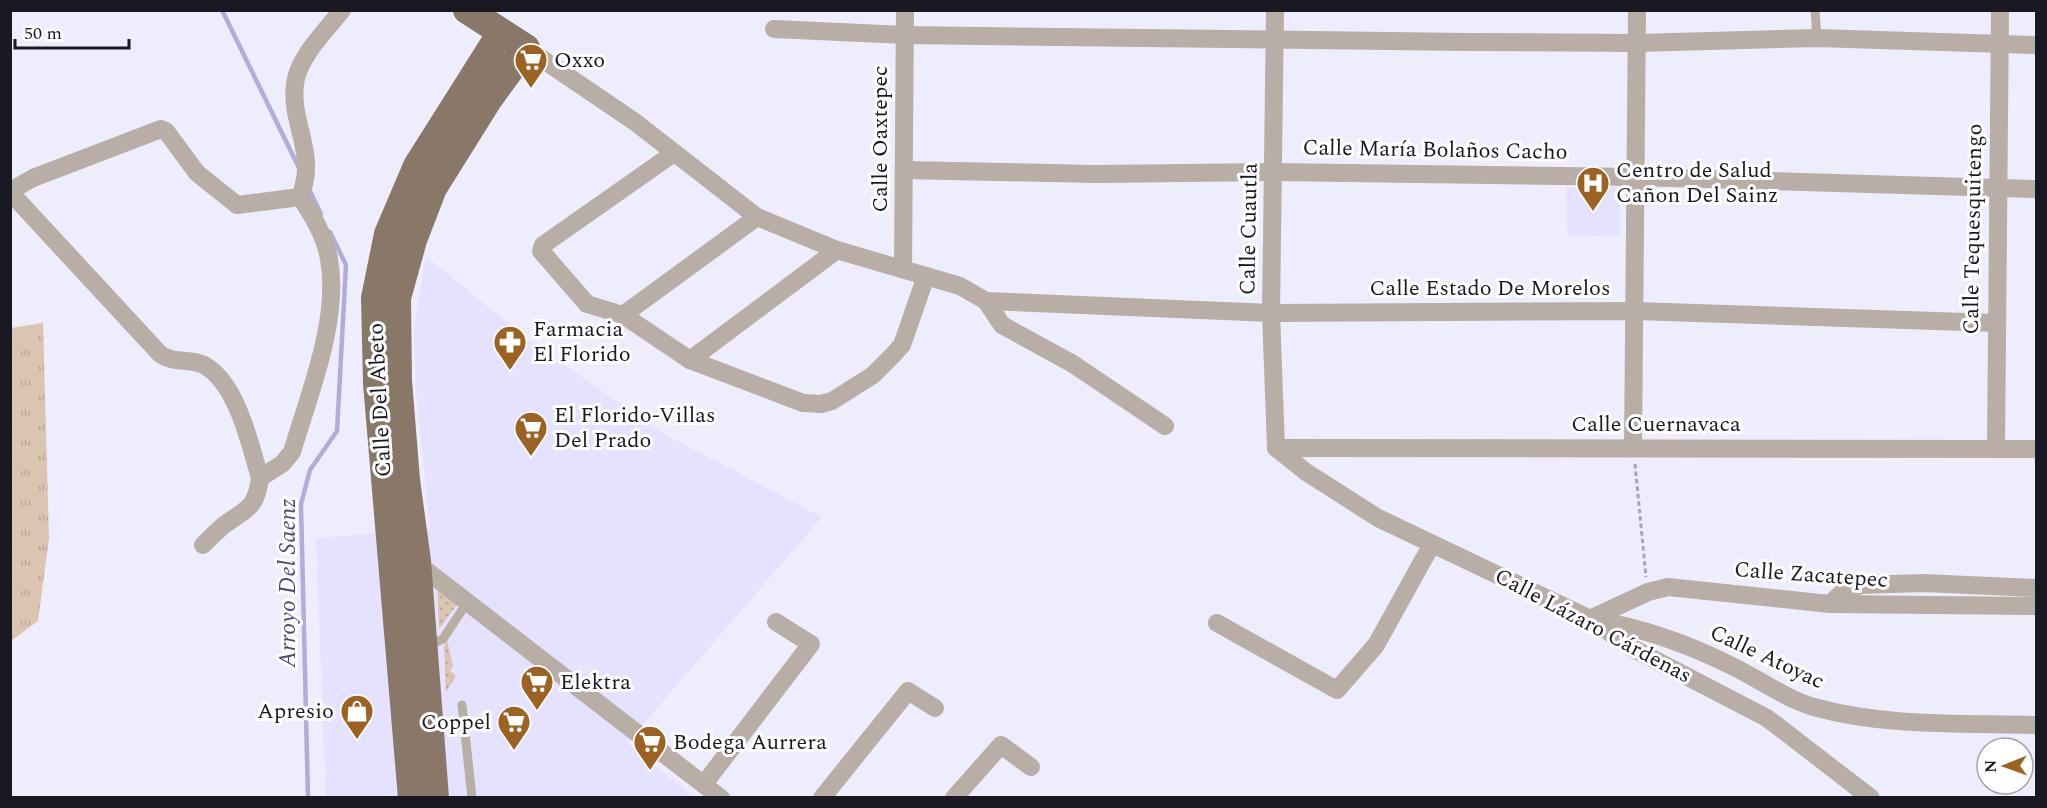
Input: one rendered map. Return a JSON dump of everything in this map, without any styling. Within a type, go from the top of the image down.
[{"type":"main road","points":[[488,21],[526,48]]},
{"type":"main road","name":"Calle Del Abeto","points":[[412,798],[405,559],[406,480],[398,381],[397,298],[402,274],[488,21]]},
{"type":"main road","name":"Calle Del Abeto","points":[[443,150],[488,100],[526,48]]},
{"type":"main road","name":"Calle Del Abeto","points":[[405,559],[423,646],[435,798]]},
{"type":"street","points":[[260,478],[282,464],[292,452],[331,312],[329,259],[317,222],[301,194],[307,172],[304,138],[295,103],[295,82],[309,54],[342,10]]},
{"type":"street","name":"Calle Oaxtepec","points":[[903,268],[905,10]]},
{"type":"street","name":"Calle Cuautla","points":[[1275,10],[1275,171],[1271,314],[1276,448]]},
{"type":"street","points":[[1633,447],[1637,10]]},
{"type":"street","name":"Calle Tequesquitengo","points":[[1996,447],[2000,10]]},
{"type":"street","points":[[774,29],[905,35],[1274,40],[1638,43],[1817,38],[2037,45]]},
{"type":"street","points":[[526,48],[635,122],[757,218],[837,250],[960,286],[986,301],[1002,325],[1073,364],[1165,426]]},
{"type":"street","points":[[203,545],[224,525],[250,509],[258,494],[260,478],[244,423],[215,371],[197,362],[168,359],[160,354],[10,191],[33,178],[161,129],[166,131],[197,173],[237,205],[301,194]]},
{"type":"street","points":[[674,153],[543,245],[541,251],[587,304],[622,315],[690,360],[802,403],[820,404],[832,401],[873,375],[902,345],[926,276]]},
{"type":"street","name":"Calle María Bolaños Cacho","points":[[904,170],[1096,174],[1275,171],[1634,177],[2037,189]]},
{"type":"street","points":[[622,315],[757,218]]},
{"type":"street","points":[[690,360],[837,250]]},
{"type":"street","name":"Calle Estado De Morelos","points":[[986,301],[1271,314],[1635,310],[1996,323]]},
{"type":"street","name":"Calle Cuernavaca","points":[[1276,448],[1996,447],[2037,449]]},
{"type":"street","name":"Calle Lázaro Cárdenas","points":[[1276,448],[1306,472],[1378,518],[1590,620],[1634,649],[1767,718],[1870,797]]},
{"type":"street","points":[[1217,623],[1337,690],[1376,645],[1432,544]]},
{"type":"street","points":[[405,559],[468,601],[721,798]]},
{"type":"street","points":[[1830,604],[1842,592],[1861,585],[1924,583],[2037,588]]},
{"type":"street","name":"Calle Zacatepec","points":[[1590,620],[1647,592],[1668,587],[1830,604],[2037,606]]},
{"type":"street","name":"Calle Atoyac","points":[[1590,620],[1632,626],[1665,637],[1729,665],[1812,706],[1851,716],[1936,723],[2037,725]]},
{"type":"street","points":[[704,784],[811,644],[776,622]]},
{"type":"street","points":[[822,798],[908,691],[935,708]]},
{"type":"street","points":[[954,798],[1001,745],[1031,767]]},
{"type":"lane","points":[[1815,10],[1817,38]]},
{"type":"lane","points":[[423,646],[443,639],[468,601]]},
{"type":"lane","points":[[462,705],[473,797]]},
{"type":"path","points":[[1633,447],[1647,592]]},
{"type":"shaded area","name":"Centro de Salud Cañon Del Sainz","points":[[1619,187],[1620,235],[1567,237],[1566,188]]},
{"type":"shaded area","points":[[426,256],[528,340],[666,435],[822,517],[627,743],[695,798],[326,797],[316,538],[430,529],[416,390],[414,327]]},
{"type":"green space","points":[[43,323],[49,538],[38,621],[11,641],[11,328]]},
{"type":"green space","points":[[437,582],[459,602],[439,629]]},
{"type":"green space","points":[[447,640],[453,666],[450,671],[456,676],[446,692],[444,647]]},
{"type":"waterway","name":"Arroyo Del Saenz","points":[[222,10],[299,168]]},
{"type":"waterway","name":"Arroyo Del Saenz","points":[[309,189],[321,214]]},
{"type":"waterway","name":"Arroyo Del Saenz","points":[[308,798],[301,504],[310,470],[337,431],[346,265],[330,232]]},
{"type":"place","name":"Oxxo","points":[[531,89]]},
{"type":"place","name":"Centro de Salud Cañon Del Sainz","points":[[1593,212]]},
{"type":"place","name":"Farmacia El Florido","points":[[510,371]]},
{"type":"place","name":"El Florido-Villas Del Prado","points":[[531,457]]},
{"type":"place","name":"Elektra","points":[[537,711]]},
{"type":"place","name":"Apresio","points":[[357,740]]},
{"type":"place","name":"Coppel","points":[[514,751]]},
{"type":"place","name":"Bodega Aurrera","points":[[650,771]]}]
